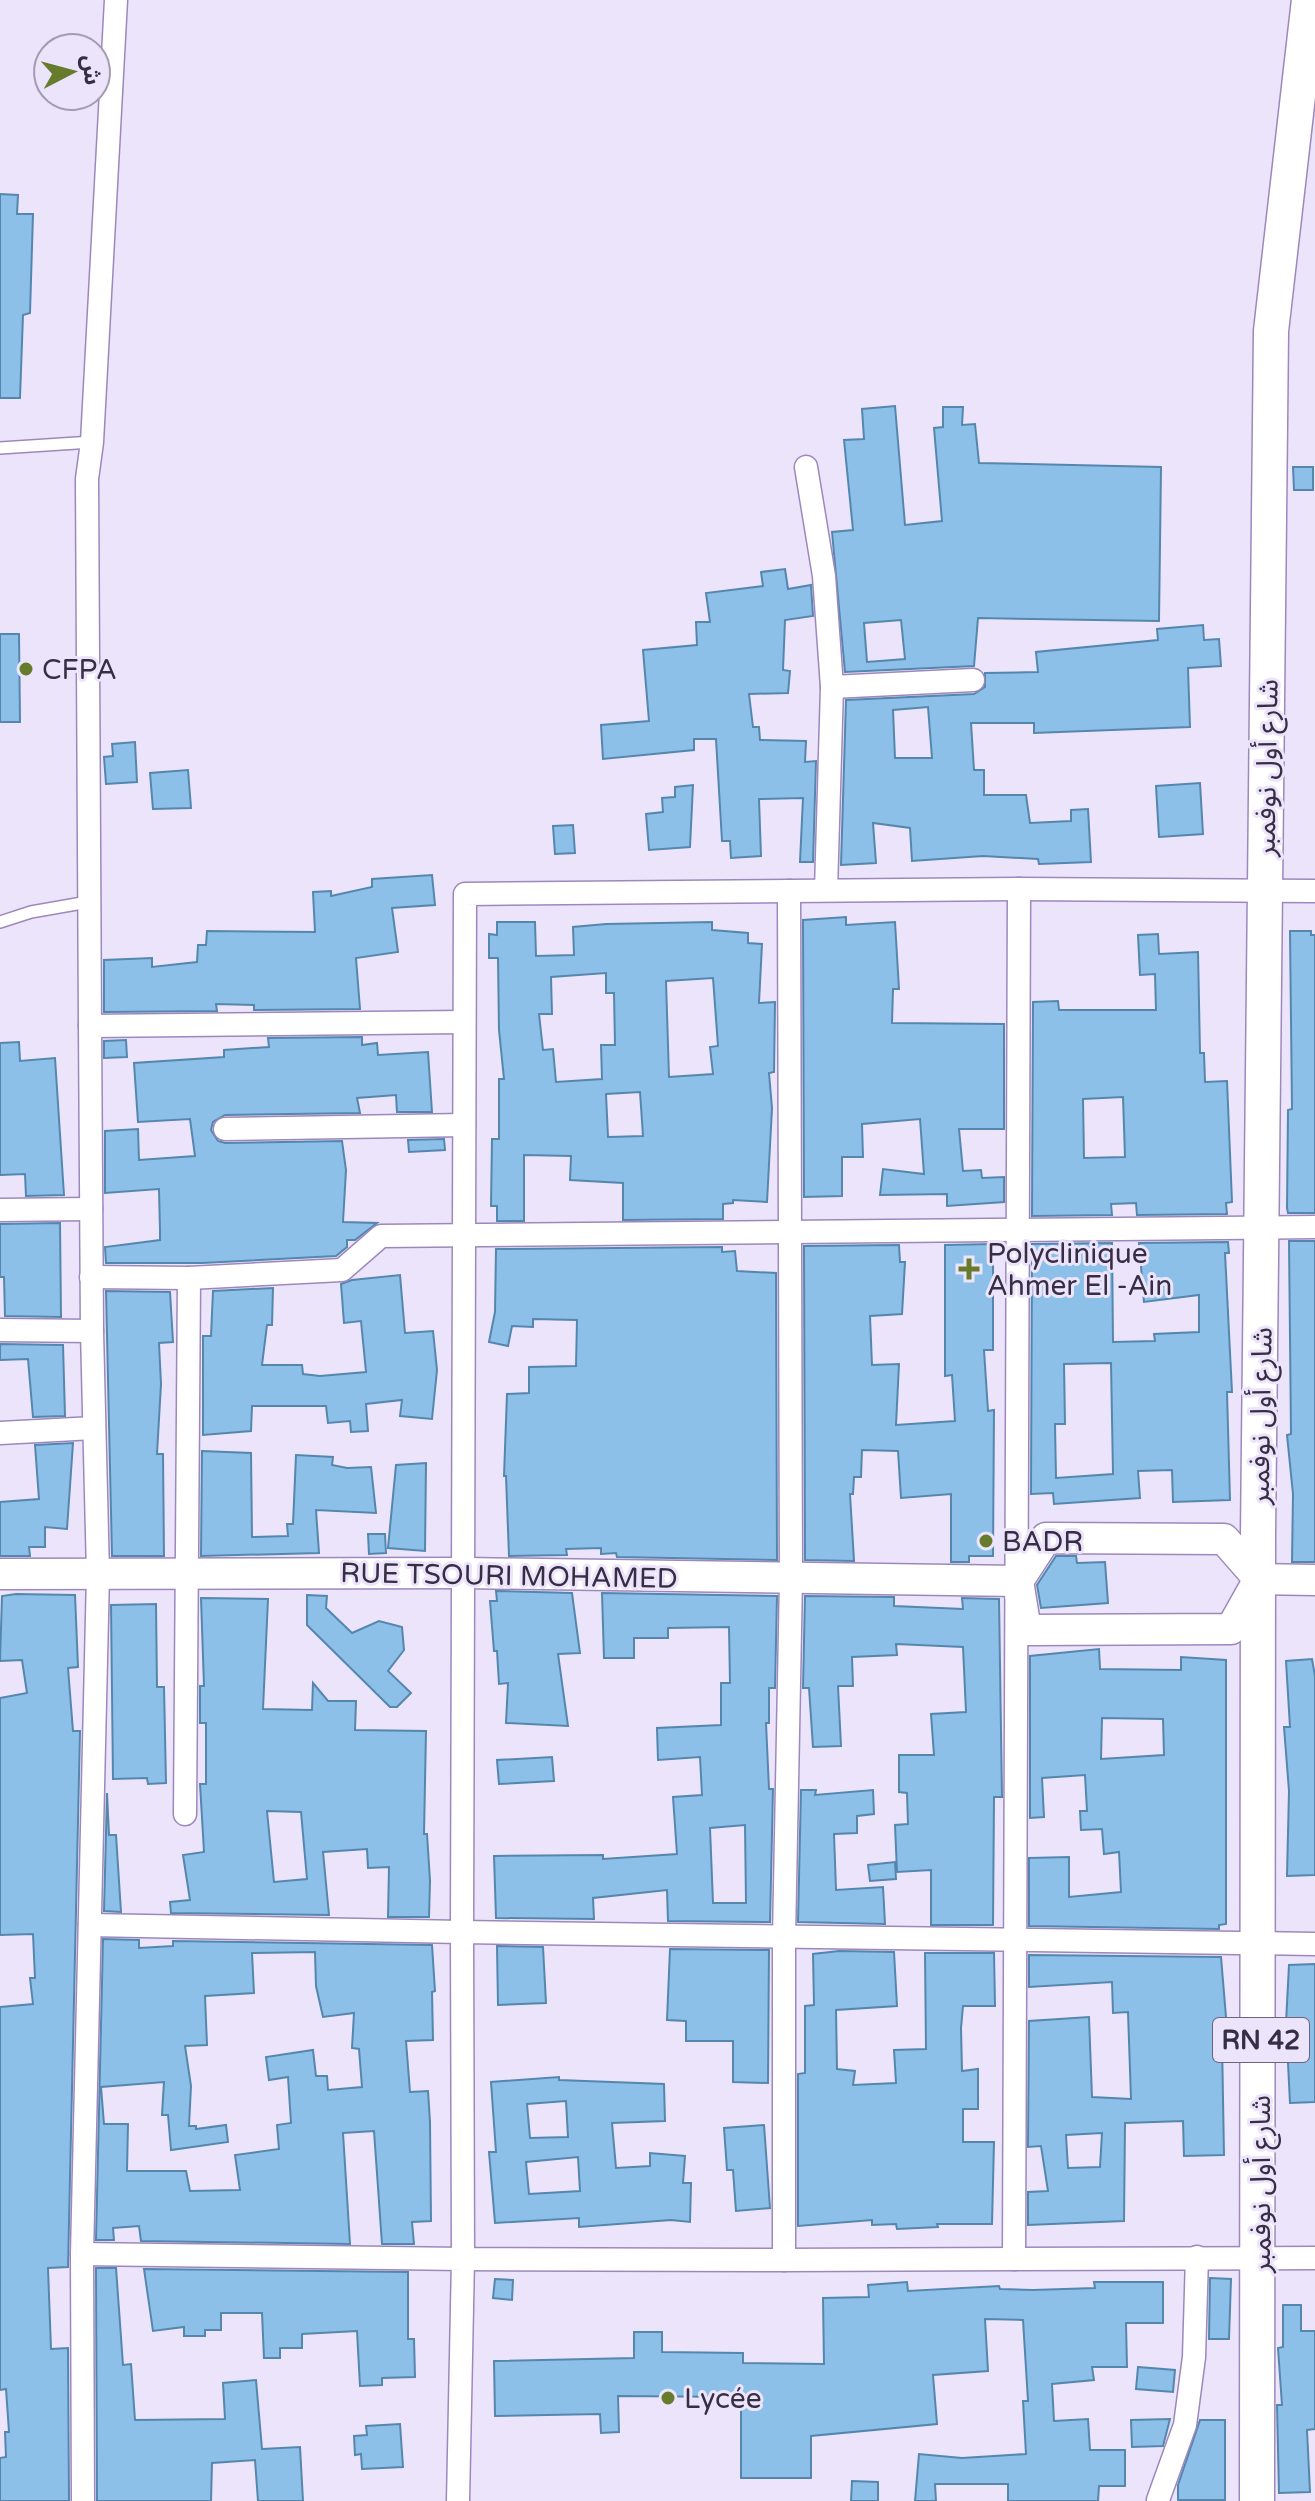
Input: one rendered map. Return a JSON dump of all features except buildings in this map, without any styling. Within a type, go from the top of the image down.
[{"type":"main road","name":"شارع أول نوفمبر","points":[[1257,2501],[1261,1945],[1259,1579],[1271,331],[1309,0]]},
{"type":"street","points":[[83,2501],[82,2254],[98,1574],[91,1277],[87,479],[92,442],[116,0]]},
{"type":"street","points":[[806,467],[824,576],[832,687],[826,890]]},
{"type":"street","points":[[832,687],[973,680]]},
{"type":"street","points":[[1014,2259],[1019,889]]},
{"type":"street","points":[[458,2501],[463,2259],[465,894],[1019,889],[1315,891]]},
{"type":"street","points":[[784,2260],[784,1938],[791,1579],[789,891]]},
{"type":"street","points":[[90,1026],[463,1022]]},
{"type":"street","points":[[225,1129],[464,1125]]},
{"type":"street","points":[[0,1210],[91,1209]]},
{"type":"street","points":[[91,1277],[189,1278],[342,1270],[381,1236],[1315,1227]]},
{"type":"street","points":[[185,1814],[189,1278]]},
{"type":"street","points":[[0,1330],[92,1331]]},
{"type":"street","points":[[0,1433],[94,1428]]},
{"type":"street","points":[[1259,1579],[1231,1629],[1026,1630],[1018,1581],[1046,1538],[1224,1539],[1259,1579],[1315,1580]]},
{"type":"street","name":"RUE TSOURI MOHAMED","points":[[0,1574],[465,1573],[1018,1581]]},
{"type":"street","points":[[90,1925],[1315,1944]]},
{"type":"street","points":[[82,2254],[463,2259],[1315,2258]]},
{"type":"street","points":[[1158,2500],[1185,2425],[1194,2357],[1197,2257]]},
{"type":"lane","points":[[0,448],[92,442]]},
{"type":"lane","points":[[0,922],[31,912],[88,902]]},
{"type":"place","name":"CFPA","points":[[26,669]]},
{"type":"place","name":"Polyclinique Ahmer El -Ain","points":[[969,1269]]},
{"type":"place","name":"BADR","points":[[986,1541]]},
{"type":"place","name":"Lycée","points":[[668,2398]]}]
